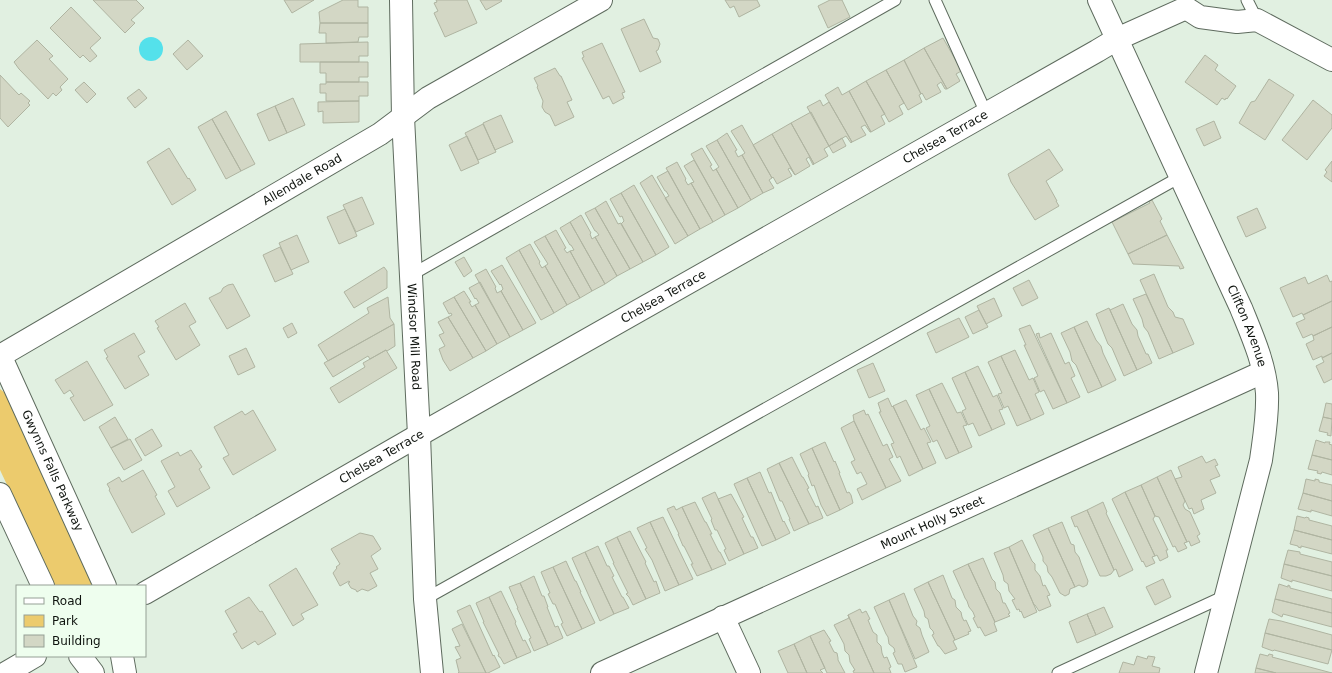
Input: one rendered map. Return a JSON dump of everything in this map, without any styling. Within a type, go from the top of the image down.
[{"type":"street","name":"Windsor Mill Road","points":[[401,0],[403,117],[419,435],[425,599],[432,673]]},
{"type":"street","name":"Allendale Road","points":[[0,355],[380,134],[428,98],[601,0]]},
{"type":"street","name":"Clifton Avenue","points":[[1099,0],[1241,308],[1255,344],[1267,393],[1265,434],[1260,460],[1206,673]]},
{"type":"street","name":"Chelsea Terrace","points":[[146,592],[419,435],[986,113],[1117,39],[1187,4]]},
{"type":"street","points":[[1187,4],[1200,16],[1237,22],[1257,20],[1332,60]]},
{"type":"street","name":"Gwynns Falls Parkway","points":[[0,355],[105,585]]},
{"type":"street","name":"Mount Holly Street","points":[[602,673],[1263,372]]},
{"type":"street","points":[[2,504],[42,585]]},
{"type":"street","points":[[723,617],[749,673]]},
{"type":"street","points":[[6,673],[33,657]]},
{"type":"street","points":[[81,657],[93,673]]},
{"type":"street","points":[[122,657],[125,673]]},
{"type":"lane","points":[[411,275],[896,0]]},
{"type":"lane","points":[[935,0],[986,113]]},
{"type":"lane","points":[[1247,0],[1257,20]]},
{"type":"lane","points":[[425,599],[1180,177]]},
{"type":"lane","points":[[1058,673],[1226,596]]},
{"type":"green space","points":[[0,389],[5,393],[90,577],[92,585],[55,585],[0,470]]},
{"type":"water","points":[[151,37],[156,38],[162,44],[162,54],[156,60],[151,61],[146,60],[140,54],[139,49],[140,44],[146,38]]},
{"type":"building","points":[[93,0],[136,0],[144,8],[131,20],[135,23],[125,33]]},
{"type":"building","points":[[284,0],[314,0],[292,13]]},
{"type":"building","points":[[343,0],[358,0],[358,7],[368,7],[368,23],[320,23],[319,12]]},
{"type":"building","points":[[436,0],[467,0],[477,23],[445,37],[434,13],[438,11],[434,3],[437,2]]},
{"type":"building","points":[[480,0],[501,0],[502,1],[486,10]]},
{"type":"building","points":[[725,0],[757,0],[760,6],[739,17],[734,6],[730,8]]},
{"type":"building","points":[[830,0],[842,0],[850,17],[828,28],[818,6]]},
{"type":"building","points":[[71,7],[101,38],[90,48],[97,56],[90,62],[83,55],[80,58],[50,28]]},
{"type":"building","points":[[644,19],[653,38],[658,39],[660,44],[658,50],[656,51],[661,62],[640,72],[621,29]]},
{"type":"building","points":[[320,23],[368,23],[368,37],[359,37],[358,42],[326,43],[326,33],[319,33]]},
{"type":"building","points":[[943,38],[959,66],[963,70],[956,74],[960,81],[947,89],[924,48]]},
{"type":"building","points":[[37,40],[53,56],[49,59],[68,79],[60,87],[62,90],[56,96],[53,93],[48,99],[14,62]]},
{"type":"building","points":[[188,40],[203,56],[187,70],[173,54]]},
{"type":"building","points":[[368,42],[368,56],[359,56],[359,62],[300,62],[300,44]]},
{"type":"building","points":[[602,43],[625,92],[622,93],[624,98],[613,104],[609,96],[603,99],[582,58],[584,57],[582,52]]},
{"type":"building","points":[[924,48],[947,89],[945,89],[941,82],[937,85],[941,92],[926,100],[922,93],[921,94],[904,60]]},
{"type":"building","points":[[1205,55],[1218,65],[1215,70],[1236,86],[1227,99],[1226,98],[1225,100],[1222,98],[1217,105],[1185,82]]},
{"type":"building","points":[[904,60],[921,94],[919,95],[922,102],[908,110],[886,70]]},
{"type":"building","points":[[320,62],[368,62],[368,77],[359,77],[359,82],[326,82],[326,73],[320,73]]},
{"type":"building","points":[[555,68],[561,76],[572,100],[567,102],[574,117],[555,126],[550,115],[545,112],[542,107],[543,101],[534,78]]},
{"type":"building","points":[[886,70],[904,103],[899,106],[903,114],[889,122],[866,81]]},
{"type":"building","points":[[0,75],[19,95],[21,93],[30,101],[28,103],[30,105],[8,127],[0,118]]},
{"type":"building","points":[[1269,79],[1294,95],[1265,140],[1239,123],[1251,102],[1255,101]]},
{"type":"building","points":[[866,81],[885,114],[881,116],[885,124],[871,132],[849,91]]},
{"type":"building","points":[[84,82],[96,94],[87,103],[75,90]]},
{"type":"building","points":[[326,82],[368,82],[368,96],[359,96],[359,101],[326,101],[326,93],[320,93],[320,84],[326,84]]},
{"type":"building","points":[[838,87],[842,95],[849,91],[871,132],[865,125],[861,127],[866,135],[852,142],[825,95]]},
{"type":"building","points":[[139,89],[147,98],[135,108],[127,98]]},
{"type":"building","points":[[293,98],[305,125],[287,133],[275,106]]},
{"type":"building","points":[[820,100],[823,106],[829,102],[852,142],[851,143],[846,136],[829,146],[807,107]]},
{"type":"building","points":[[1313,100],[1332,115],[1332,128],[1307,160],[1282,140]]},
{"type":"building","points":[[359,101],[359,122],[323,123],[323,111],[318,112],[318,102]]},
{"type":"building","points":[[275,106],[287,133],[269,141],[257,114]]},
{"type":"building","points":[[226,111],[255,164],[241,171],[212,119]]},
{"type":"building","points":[[811,112],[829,146],[824,149],[828,156],[814,164],[791,123]]},
{"type":"building","points":[[501,115],[513,142],[495,150],[483,123]]},
{"type":"building","points":[[212,119],[241,171],[226,179],[198,127]]},
{"type":"building","points":[[1214,121],[1221,138],[1204,146],[1196,129]]},
{"type":"building","points":[[791,123],[814,164],[813,165],[809,157],[806,159],[810,166],[795,175],[772,134]]},
{"type":"building","points":[[483,124],[496,152],[478,160],[465,133]]},
{"type":"building","points":[[742,125],[772,178],[769,180],[774,188],[763,193],[742,155],[745,153],[731,131]]},
{"type":"building","points":[[727,133],[737,150],[735,151],[738,157],[742,155],[763,193],[751,200],[717,140]]},
{"type":"building","points":[[772,134],[795,175],[790,168],[788,169],[792,176],[777,184],[753,145]]},
{"type":"building","points":[[467,136],[479,163],[461,171],[449,145]]},
{"type":"building","points":[[842,138],[846,146],[833,153],[829,146]]},
{"type":"building","points":[[717,140],[751,200],[738,208],[716,169],[719,167],[706,146]]},
{"type":"building","points":[[169,148],[196,190],[172,205],[147,162]]},
{"type":"building","points":[[702,148],[712,165],[710,166],[713,171],[716,169],[738,208],[725,215],[691,154]]},
{"type":"building","points":[[1049,149],[1063,170],[1046,181],[1059,206],[1035,220],[1011,182],[1008,174]]},
{"type":"building","points":[[694,160],[725,215],[713,222],[691,183],[694,182],[684,166]]},
{"type":"building","points":[[1332,161],[1332,182],[1324,176],[1327,172],[1325,170]]},
{"type":"building","points":[[677,162],[688,185],[691,183],[713,222],[700,229],[666,168]]},
{"type":"building","points":[[668,171],[700,229],[688,236],[665,198],[669,196],[657,177]]},
{"type":"building","points":[[652,175],[688,236],[675,244],[640,183]]},
{"type":"building","points":[[634,185],[669,247],[656,255],[621,193]]},
{"type":"building","points":[[621,193],[656,255],[643,262],[621,224],[624,221],[622,216],[620,217],[610,199]]},
{"type":"building","points":[[362,197],[374,224],[356,232],[343,205]]},
{"type":"building","points":[[1152,200],[1162,219],[1160,221],[1167,235],[1128,254],[1112,222],[1150,203],[1149,201]]},
{"type":"building","points":[[606,201],[618,224],[621,223],[643,262],[630,269],[595,208]]},
{"type":"building","points":[[595,208],[630,269],[617,276],[595,237],[599,235],[595,231],[585,213]]},
{"type":"building","points":[[1257,208],[1266,228],[1246,237],[1237,217]]},
{"type":"building","points":[[345,209],[357,236],[339,244],[327,217]]},
{"type":"building","points":[[581,215],[591,233],[592,239],[595,237],[617,276],[605,284],[570,222]]},
{"type":"building","points":[[570,222],[605,284],[592,291],[570,251],[574,250],[560,228]]},
{"type":"building","points":[[556,230],[566,248],[564,249],[567,253],[570,251],[592,291],[580,298],[545,236]]},
{"type":"building","points":[[297,235],[309,262],[291,270],[279,243]]},
{"type":"building","points":[[1167,235],[1184,268],[1180,269],[1179,266],[1133,264],[1128,254]]},
{"type":"building","points":[[545,236],[580,298],[567,305],[545,266],[548,264],[534,242]]},
{"type":"building","points":[[530,244],[542,268],[545,266],[567,305],[554,313],[519,250]]},
{"type":"building","points":[[280,247],[293,274],[275,282],[263,255]]},
{"type":"building","points":[[519,250],[554,313],[541,320],[506,258]]},
{"type":"building","points":[[464,257],[472,271],[464,277],[455,262]]},
{"type":"building","points":[[502,265],[536,323],[523,330],[501,291],[503,289],[501,284],[500,285],[491,271]]},
{"type":"building","points":[[384,267],[387,271],[387,288],[354,308],[344,292]]},
{"type":"building","points":[[486,269],[496,287],[497,293],[501,291],[523,330],[510,337],[475,275]]},
{"type":"building","points":[[1154,274],[1168,307],[1173,312],[1175,317],[1183,319],[1194,344],[1173,353],[1140,280]]},
{"type":"building","points":[[1327,275],[1330,282],[1332,281],[1332,301],[1303,315],[1302,313],[1293,317],[1280,288],[1305,277],[1308,284]]},
{"type":"building","points":[[1029,280],[1038,298],[1022,306],[1013,288]]},
{"type":"building","points":[[480,282],[510,337],[497,344],[475,305],[479,303],[469,288]]},
{"type":"building","points":[[233,284],[250,316],[227,329],[209,298],[221,292],[223,288],[228,285]]},
{"type":"building","points":[[464,291],[471,302],[469,302],[472,307],[475,305],[497,344],[486,351],[454,297]]},
{"type":"building","points":[[1146,294],[1173,353],[1159,359],[1133,299]]},
{"type":"building","points":[[388,297],[390,318],[394,324],[328,361],[318,345],[369,313],[367,308]]},
{"type":"building","points":[[454,297],[486,351],[473,358],[448,317],[452,315],[451,313],[449,314],[443,303]]},
{"type":"building","points":[[994,298],[1002,316],[986,324],[977,306]]},
{"type":"building","points":[[1332,301],[1332,327],[1313,336],[1312,334],[1303,338],[1296,323],[1305,319],[1303,315]]},
{"type":"building","points":[[185,303],[196,322],[189,326],[200,345],[176,360],[157,328],[159,327],[155,321]]},
{"type":"building","points":[[1123,304],[1132,324],[1137,330],[1146,354],[1148,354],[1152,363],[1137,370],[1110,310]]},
{"type":"building","points":[[1109,308],[1137,370],[1124,376],[1112,348],[1108,344],[1096,314]]},
{"type":"building","points":[[979,310],[988,327],[973,334],[965,317]]},
{"type":"building","points":[[448,317],[473,358],[450,371],[443,360],[439,349],[445,346],[439,335],[444,333],[438,322]]},
{"type":"building","points":[[959,318],[969,337],[936,353],[927,333]]},
{"type":"building","points":[[1087,321],[1096,340],[1101,346],[1116,380],[1102,387],[1074,327]]},
{"type":"building","points":[[292,323],[297,333],[288,338],[283,328]]},
{"type":"building","points":[[394,324],[395,346],[370,359],[368,356],[333,377],[324,363]]},
{"type":"building","points":[[1030,325],[1067,403],[1053,409],[1044,390],[1040,392],[1034,378],[1038,376],[1024,345],[1026,345],[1019,329]]},
{"type":"building","points":[[1074,327],[1102,387],[1088,393],[1076,365],[1072,361],[1070,352],[1061,333]]},
{"type":"building","points":[[1332,327],[1332,353],[1322,358],[1322,356],[1313,360],[1306,344],[1314,340],[1313,336]]},
{"type":"building","points":[[134,333],[145,352],[138,356],[149,375],[125,389],[106,358],[108,357],[104,350]]},
{"type":"building","points":[[1039,333],[1040,338],[1051,333],[1065,364],[1069,362],[1075,376],[1071,378],[1080,397],[1067,403],[1036,334]]},
{"type":"building","points":[[246,348],[255,367],[238,375],[229,356]]},
{"type":"building","points":[[386,350],[397,368],[339,403],[330,388],[365,367],[363,363]]},
{"type":"building","points":[[1015,350],[1029,380],[1033,378],[1039,392],[1035,394],[1044,414],[1031,420],[1001,356]]},
{"type":"building","points":[[1332,353],[1332,379],[1324,383],[1316,366],[1324,362],[1322,358]]},
{"type":"building","points":[[1001,356],[1031,420],[1017,426],[1008,406],[1004,408],[998,394],[1002,393],[988,362]]},
{"type":"building","points":[[87,361],[113,405],[84,421],[70,398],[74,396],[70,390],[64,394],[55,380]]},
{"type":"building","points":[[873,363],[885,391],[869,398],[857,370]]},
{"type":"building","points":[[978,366],[993,397],[997,395],[1003,409],[999,410],[1005,424],[992,430],[965,372]]},
{"type":"building","points":[[965,372],[992,430],[979,436],[973,423],[968,425],[962,411],[966,409],[952,378]]},
{"type":"building","points":[[942,383],[957,413],[961,412],[967,425],[963,426],[972,447],[959,453],[929,389]]},
{"type":"building","points":[[929,389],[959,453],[946,459],[937,440],[933,442],[926,428],[930,426],[916,395]]},
{"type":"building","points":[[888,398],[923,469],[909,476],[900,456],[897,458],[891,444],[894,443],[879,412],[881,412],[878,403]]},
{"type":"building","points":[[906,400],[921,430],[924,428],[931,442],[927,443],[936,463],[923,469],[893,406]]},
{"type":"building","points":[[1326,403],[1332,404],[1332,419],[1323,417]]},
{"type":"building","points":[[253,410],[276,450],[233,475],[223,458],[229,455],[214,427],[242,411],[245,415]]},
{"type":"building","points":[[864,410],[866,415],[868,414],[883,446],[887,444],[893,457],[889,459],[901,481],[886,488],[854,421],[853,415]]},
{"type":"building","points":[[115,417],[128,439],[111,448],[99,427]]},
{"type":"building","points":[[1323,417],[1332,419],[1331,436],[1327,435],[1328,433],[1319,431]]},
{"type":"building","points":[[854,421],[886,488],[862,500],[857,489],[867,484],[861,472],[857,474],[851,462],[855,460],[841,428]]},
{"type":"building","points":[[152,429],[162,446],[145,456],[135,439]]},
{"type":"building","points":[[130,439],[142,460],[124,470],[111,448]]},
{"type":"building","points":[[1316,440],[1325,443],[1330,442],[1329,444],[1332,445],[1332,460],[1312,455]]},
{"type":"building","points":[[825,442],[834,462],[835,461],[847,493],[849,492],[851,495],[853,503],[840,510],[812,448]]},
{"type":"building","points":[[812,448],[840,510],[827,516],[821,505],[814,485],[812,486],[808,475],[809,474],[800,454]]},
{"type":"building","points":[[191,450],[202,467],[199,469],[210,488],[177,507],[168,491],[175,487],[161,461],[178,452],[180,456]]},
{"type":"building","points":[[1312,455],[1332,460],[1332,475],[1322,472],[1321,474],[1317,473],[1318,471],[1308,469]]},
{"type":"building","points":[[1202,456],[1206,463],[1215,459],[1218,465],[1215,466],[1220,476],[1210,480],[1216,493],[1201,500],[1204,509],[1194,514],[1192,508],[1189,509],[1175,479],[1182,477],[1178,467]]},
{"type":"building","points":[[792,457],[809,488],[807,489],[816,507],[818,506],[823,518],[809,524],[779,463]]},
{"type":"building","points":[[779,463],[809,524],[794,531],[767,469]]},
{"type":"building","points":[[143,470],[157,495],[155,496],[165,514],[132,533],[107,484],[119,477],[122,482]]},
{"type":"building","points":[[1171,470],[1185,501],[1183,505],[1185,509],[1190,512],[1200,534],[1197,536],[1200,542],[1191,546],[1189,541],[1187,542],[1157,477]]},
{"type":"building","points":[[760,472],[769,493],[771,492],[783,522],[784,521],[790,533],[776,540],[747,478]]},
{"type":"building","points":[[1157,477],[1187,542],[1184,543],[1187,548],[1178,552],[1175,546],[1173,547],[1159,517],[1155,516],[1141,485]]},
{"type":"building","points":[[747,478],[776,540],[762,546],[734,484]]},
{"type":"building","points":[[1306,479],[1315,481],[1315,479],[1319,480],[1319,482],[1332,485],[1332,501],[1303,493]]},
{"type":"building","points":[[1141,485],[1155,516],[1153,519],[1168,550],[1166,550],[1168,557],[1160,561],[1157,555],[1155,556],[1125,492]]},
{"type":"building","points":[[715,492],[744,554],[729,561],[724,550],[726,549],[717,530],[715,530],[711,520],[712,519],[702,498]]},
{"type":"building","points":[[1125,492],[1155,556],[1152,557],[1155,563],[1146,567],[1143,561],[1142,562],[1112,499]]},
{"type":"building","points":[[1303,493],[1332,501],[1332,516],[1311,510],[1311,512],[1298,509]]},
{"type":"building","points":[[731,494],[744,517],[742,518],[751,537],[753,537],[758,548],[744,554],[718,499]]},
{"type":"building","points":[[695,502],[726,564],[712,570],[682,507]]},
{"type":"building","points":[[1103,502],[1107,512],[1106,513],[1133,570],[1119,577],[1116,569],[1114,570],[1087,510]]},
{"type":"building","points":[[674,506],[676,510],[682,507],[712,570],[697,576],[691,564],[693,564],[683,546],[667,509]]},
{"type":"building","points":[[1087,510],[1114,570],[1111,574],[1106,576],[1100,576],[1077,526],[1075,527],[1071,517]]},
{"type":"building","points":[[1297,516],[1306,517],[1309,518],[1309,520],[1332,526],[1332,540],[1294,530]]},
{"type":"building","points":[[663,517],[693,579],[679,585],[650,522]]},
{"type":"building","points":[[650,522],[679,585],[665,591],[652,560],[645,549],[647,548],[637,528]]},
{"type":"building","points":[[1062,522],[1071,544],[1074,545],[1075,552],[1079,557],[1088,581],[1087,585],[1083,587],[1079,585],[1075,587],[1048,528]]},
{"type":"building","points":[[1048,528],[1075,587],[1070,589],[1069,594],[1065,596],[1060,593],[1048,572],[1047,566],[1043,561],[1043,557],[1033,535]]},
{"type":"building","points":[[1294,530],[1332,540],[1332,554],[1301,546],[1301,548],[1290,544]]},
{"type":"building","points":[[630,531],[646,562],[645,563],[654,582],[656,581],[660,593],[646,599],[617,537]]},
{"type":"building","points":[[360,533],[373,536],[381,549],[371,556],[378,569],[370,573],[377,586],[368,591],[362,589],[357,592],[351,588],[348,583],[350,582],[349,581],[340,586],[333,573],[337,568],[336,567],[340,564],[331,549]]},
{"type":"building","points":[[617,537],[646,599],[633,605],[626,594],[628,593],[605,543]]},
{"type":"building","points":[[1022,540],[1032,561],[1035,564],[1035,570],[1040,576],[1043,586],[1045,585],[1050,595],[1047,596],[1051,606],[1039,611],[1034,605],[1009,547]]},
{"type":"building","points":[[598,546],[607,566],[609,566],[614,576],[612,577],[622,597],[629,608],[614,614],[585,552]]},
{"type":"building","points":[[1009,547],[1037,612],[1024,618],[1021,611],[1020,612],[1019,609],[1017,610],[1012,600],[1015,599],[1009,591],[1008,584],[1004,581],[994,553]]},
{"type":"building","points":[[1288,550],[1300,552],[1300,554],[1332,562],[1332,576],[1284,564]]},
{"type":"building","points":[[585,552],[614,614],[600,621],[572,558]]},
{"type":"building","points":[[983,558],[992,579],[995,582],[996,589],[1000,593],[1003,603],[1005,603],[1010,613],[1008,614],[1010,616],[995,622],[968,564]]},
{"type":"building","points":[[566,561],[595,623],[582,629],[553,567]]},
{"type":"building","points":[[968,564],[995,622],[997,631],[985,636],[980,627],[978,628],[973,618],[975,617],[973,612],[969,607],[953,571]]},
{"type":"building","points":[[1284,564],[1332,576],[1332,591],[1281,578]]},
{"type":"building","points":[[553,567],[582,629],[567,636],[561,624],[563,623],[555,604],[553,604],[548,594],[550,593],[541,572]]},
{"type":"building","points":[[296,568],[318,605],[301,614],[304,619],[293,626],[269,585]]},
{"type":"building","points":[[943,575],[952,598],[955,600],[956,607],[961,612],[964,621],[966,620],[971,631],[968,632],[969,634],[955,640],[928,582]]},
{"type":"building","points":[[534,576],[542,596],[544,596],[555,627],[558,626],[563,638],[548,645],[520,583]]},
{"type":"building","points":[[1163,579],[1171,597],[1155,605],[1146,587]]},
{"type":"building","points":[[928,582],[955,640],[953,641],[957,649],[945,654],[938,646],[932,635],[934,634],[933,631],[930,628],[928,619],[925,617],[924,611],[914,589]]},
{"type":"building","points":[[520,583],[548,645],[534,651],[529,639],[531,638],[509,587]]},
{"type":"building","points":[[1279,584],[1288,587],[1288,585],[1290,588],[1332,599],[1332,613],[1275,599]]},
{"type":"building","points":[[501,591],[516,622],[515,623],[523,641],[525,640],[531,652],[517,658],[489,597]]},
{"type":"building","points":[[904,593],[913,616],[917,621],[916,625],[920,628],[929,652],[915,659],[889,600]]},
{"type":"building","points":[[249,597],[260,612],[262,611],[276,634],[258,645],[255,641],[242,649],[233,634],[237,632],[225,611]]},
{"type":"building","points":[[489,597],[517,658],[504,664],[498,655],[499,654],[483,622],[476,603]]},
{"type":"building","points":[[1275,599],[1332,613],[1332,627],[1283,614],[1282,617],[1272,612]]},
{"type":"building","points":[[889,600],[917,667],[905,672],[902,664],[898,664],[893,653],[895,652],[894,648],[889,644],[888,637],[874,607]]},
{"type":"building","points":[[470,605],[493,656],[494,655],[500,667],[488,673],[486,673],[457,611]]},
{"type":"building","points":[[1104,607],[1113,627],[1096,635],[1087,614]]},
{"type":"building","points":[[860,609],[862,613],[866,611],[870,619],[868,620],[873,632],[877,635],[877,642],[881,646],[884,658],[887,657],[891,667],[889,668],[891,673],[874,673],[848,615]]},
{"type":"building","points":[[1087,614],[1096,635],[1077,643],[1069,622]]},
{"type":"building","points":[[848,615],[874,673],[854,673],[853,671],[855,670],[850,662],[849,655],[845,651],[844,644],[834,625],[849,618]]},
{"type":"building","points":[[1269,619],[1332,635],[1332,650],[1265,633]]},
{"type":"building","points":[[462,624],[486,673],[458,673],[456,660],[461,658],[455,647],[460,646],[452,629]]},
{"type":"building","points":[[824,630],[831,641],[829,642],[834,652],[837,653],[838,660],[845,673],[827,673],[810,636]]},
{"type":"building","points":[[1265,633],[1332,650],[1328,664],[1262,647]]},
{"type":"building","points":[[810,636],[825,668],[820,670],[823,673],[807,673],[794,644]]},
{"type":"building","points":[[794,644],[807,673],[788,673],[778,651]]},
{"type":"building","points":[[1260,654],[1268,656],[1269,654],[1273,655],[1272,657],[1332,673],[1276,673],[1256,668]]},
{"type":"building","points":[[1137,656],[1147,659],[1148,656],[1155,657],[1152,666],[1160,668],[1159,673],[1119,673],[1123,662],[1134,665]]},
{"type":"building","points":[[1256,668],[1276,673],[1255,673]]}]
